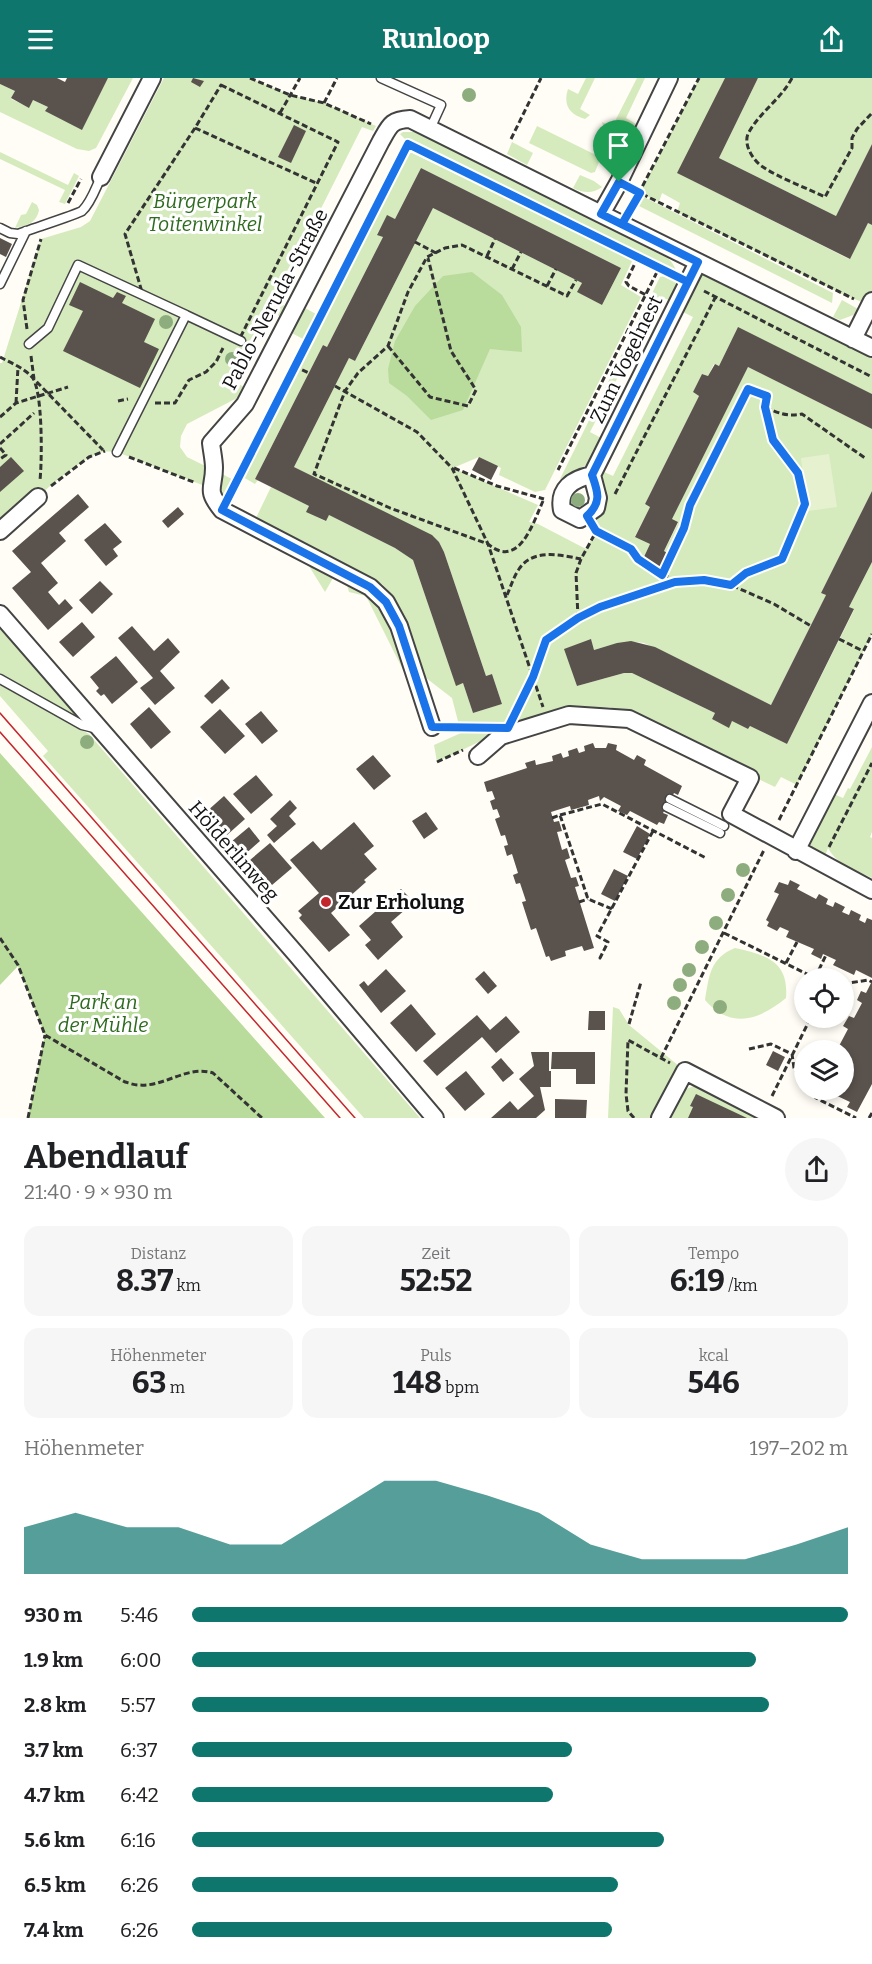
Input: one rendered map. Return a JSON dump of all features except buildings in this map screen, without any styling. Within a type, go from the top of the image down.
[{"type":"street","points":[[101,177],[152,78]]},
{"type":"street","points":[[601,214],[669,78]]},
{"type":"street","points":[[386,132],[396,120],[410,119],[872,348]]},
{"type":"street","name":"Pablo-Neruda-Straße","points":[[210,488],[214,470],[211,443],[245,404],[386,132]]},
{"type":"street","name":"Zum Vogelnest","points":[[592,475],[698,262]]},
{"type":"street","points":[[853,339],[871,304]]},
{"type":"street","points":[[592,475],[598,498],[595,518],[574,517],[553,501],[570,482],[592,475]]},
{"type":"street","points":[[210,488],[222,510],[370,587],[386,602],[399,626],[432,727]]},
{"type":"street","points":[[0,531],[38,497]]},
{"type":"street","name":"Hölderlinweg","points":[[0,614],[296,954],[435,1118]]},
{"type":"street","points":[[796,851],[872,703]]},
{"type":"street","points":[[478,756],[501,736],[569,715],[629,719],[750,778],[731,814],[872,890]]},
{"type":"street","points":[[660,1118],[685,1071],[776,1118]]},
{"type":"lane","points":[[381,78],[441,105],[430,129]]},
{"type":"lane","points":[[0,228],[18,234],[79,213],[85,208],[101,177]]},
{"type":"lane","points":[[0,284],[26,231]]},
{"type":"lane","points":[[29,344],[48,328],[78,266],[242,341]]},
{"type":"lane","points":[[117,452],[186,315]]},
{"type":"lane","points":[[0,679],[81,725],[98,729]]},
{"type":"lane","points":[[669,803],[722,829]]},
{"type":"path","points":[[250,78],[290,95],[324,103],[386,132]]},
{"type":"path","points":[[280,113],[300,78]]},
{"type":"path","points":[[324,103],[337,78]]},
{"type":"path","points":[[511,139],[542,78]]},
{"type":"path","points":[[622,224],[699,78]]},
{"type":"path","points":[[792,78],[784,92],[767,108],[748,133],[747,146],[761,166],[825,197],[852,148],[852,138],[872,112]]},
{"type":"path","points":[[221,85],[338,142],[240,338],[142,292],[125,234],[195,128],[221,85]]},
{"type":"path","points":[[195,128],[316,183]]},
{"type":"path","points":[[222,510],[408,144],[688,282],[715,298],[872,377]]},
{"type":"path","points":[[67,204],[81,178]]},
{"type":"path","points":[[619,182],[871,304]]},
{"type":"path","points":[[38,497],[42,466],[39,397],[34,379],[23,300],[41,239]]},
{"type":"path","points":[[487,256],[495,239]]},
{"type":"path","points":[[415,242],[436,253]]},
{"type":"path","points":[[453,468],[497,486],[553,501],[524,543],[507,552],[497,552],[488,544],[390,508],[314,474],[345,391],[358,373],[388,346],[408,292],[428,257],[444,248],[462,245],[567,296],[576,280]]},
{"type":"path","points":[[512,268],[521,252]]},
{"type":"path","points":[[388,346],[430,397],[468,406],[476,390],[451,351],[428,257]]},
{"type":"path","points":[[638,257],[626,282],[646,295]]},
{"type":"path","points":[[554,479],[659,268]]},
{"type":"path","points":[[547,286],[556,270]]},
{"type":"path","points":[[612,499],[715,298]]},
{"type":"path","points":[[118,400],[175,403],[189,380],[206,372],[216,362],[231,335]]},
{"type":"path","points":[[0,357],[34,379],[104,451]]},
{"type":"path","points":[[294,366],[309,373]]},
{"type":"path","points":[[16,403],[18,367]]},
{"type":"path","points":[[335,386],[417,432],[453,468],[488,544],[546,716]]},
{"type":"path","points":[[0,417],[16,403],[68,387]]},
{"type":"path","points":[[662,575],[684,528],[690,505],[748,389],[767,396],[765,407],[773,440],[798,473],[805,504],[782,559],[746,573],[731,585]]},
{"type":"path","points":[[765,407],[791,417],[802,414],[865,458]]},
{"type":"path","points":[[0,459],[6,455],[0,446],[34,413]]},
{"type":"path","points":[[38,497],[90,457],[104,451],[117,452],[210,488]]},
{"type":"path","points":[[595,518],[596,531]]},
{"type":"path","points":[[578,618],[576,573],[596,531],[595,518]]},
{"type":"path","points":[[596,531],[631,549],[638,559],[675,582]]},
{"type":"path","points":[[507,596],[520,567],[536,556],[552,553],[581,559]]},
{"type":"path","points":[[513,718],[533,677],[546,640],[578,618],[600,607],[675,582],[704,580],[731,585],[774,604],[811,626]]},
{"type":"path","points":[[661,1058],[872,634]]},
{"type":"path","points":[[839,639],[863,651]]},
{"type":"path","points":[[432,727],[488,728]]},
{"type":"path","points":[[822,864],[836,829],[872,763]]},
{"type":"path","points":[[552,818],[602,804],[706,858]]},
{"type":"path","points":[[560,815],[588,899]]},
{"type":"path","points":[[601,958],[608,942],[597,936],[653,831]]},
{"type":"path","points":[[579,902],[588,899],[612,909]]},
{"type":"path","points":[[724,933],[763,955],[796,968]]},
{"type":"path","points":[[0,938],[18,965],[45,1035],[28,1118]]},
{"type":"path","points":[[786,963],[797,942]]},
{"type":"path","points":[[820,968],[826,955]]},
{"type":"path","points":[[854,982],[868,980],[872,982]]},
{"type":"path","points":[[629,1024],[641,982]]},
{"type":"path","points":[[769,1102],[805,1028]]},
{"type":"path","points":[[45,1035],[125,1082],[139,1086],[193,1071],[204,1070],[213,1073],[262,1118]]},
{"type":"path","points":[[634,1118],[628,1111],[626,1095],[628,1040],[685,1071]]},
{"type":"path","points":[[749,1049],[771,1044],[792,1054]]},
{"type":"path","points":[[792,1054],[794,1068]]},
{"type":"path","points":[[820,1100],[856,1118]]},
{"type":"path","points":[[869,1118],[872,1113]]},
{"type":"green space","points":[[108,78],[133,78],[96,148],[89,151],[77,149],[0,112],[0,84],[15,91],[11,99],[29,107],[33,100],[48,107],[46,111],[82,129]]},
{"type":"green space","name":"Bürgerpark Toitenwinkel","points":[[164,78],[250,78],[290,95],[324,103],[376,126],[373,131],[362,127],[275,300],[285,306],[280,316],[269,312],[233,381],[244,387],[239,397],[187,424],[181,436],[180,447],[187,457],[236,481],[222,510],[210,488],[117,452],[105,452],[92,456],[65,474],[0,531],[0,363],[2,363],[41,239],[81,227],[90,221]]},
{"type":"green space","points":[[586,78],[595,78],[580,109],[590,115],[585,119],[571,112],[566,100],[568,89],[578,94]]},
{"type":"green space","points":[[637,78],[645,78],[626,118],[636,124],[626,134],[618,136],[605,132],[602,122],[612,127]]},
{"type":"green space","points":[[699,78],[725,78],[678,173],[849,259],[868,223],[872,225],[872,306],[842,294],[677,212],[680,203],[662,193],[659,202],[640,193]]},
{"type":"green space","points":[[758,78],[872,78],[872,144],[836,216],[719,158]]},
{"type":"green space","points":[[537,126],[596,155],[601,145],[605,147],[595,172],[591,173],[529,143]]},
{"type":"green space","points":[[417,132],[662,253],[674,266],[677,276],[406,140],[400,134]]},
{"type":"green space","points":[[512,142],[533,153],[527,165],[507,154]]},
{"type":"green space","points":[[0,152],[68,185],[74,173],[79,176],[65,204],[59,202],[65,190],[0,159]]},
{"type":"green space","points":[[410,152],[633,259],[621,285],[641,297],[545,490],[535,492],[499,475],[501,468],[479,457],[453,468],[538,505],[529,522],[538,524],[586,549],[596,531],[587,516],[595,468],[613,476],[693,317],[675,308],[698,262],[872,348],[872,394],[738,328],[719,366],[714,364],[708,376],[702,374],[693,392],[699,396],[645,504],[650,507],[635,536],[650,544],[643,559],[662,568],[669,554],[664,551],[678,523],[672,519],[748,367],[872,429],[872,491],[821,593],[826,595],[771,705],[644,643],[624,643],[594,650],[591,640],[565,649],[577,686],[624,673],[632,673],[715,713],[712,719],[728,727],[732,721],[748,729],[750,726],[787,744],[854,610],[849,607],[872,562],[872,634],[797,785],[781,777],[775,787],[610,707],[601,708],[596,717],[508,728],[437,762],[434,745],[461,733],[452,698],[421,674],[403,615],[394,597],[382,584],[255,520],[271,487],[309,506],[307,512],[325,521],[329,515],[395,548],[413,560],[456,685],[463,683],[473,713],[502,704],[492,674],[486,676],[439,542],[294,467],[349,358],[355,361],[433,208],[582,283],[578,292],[602,305],[621,268],[421,168],[395,219],[387,216],[377,234],[383,237],[327,347],[323,345],[255,479],[258,480],[255,484],[243,477]]},
{"type":"green space","points":[[580,175],[602,187],[588,192],[573,188]]},
{"type":"green space","points":[[644,197],[833,293],[832,303],[639,206]]},
{"type":"green space","points":[[32,202],[39,210],[36,218],[27,225],[15,228],[21,215],[26,214]]},
{"type":"green space","points":[[472,272],[502,295],[521,327],[522,352],[490,349],[463,410],[431,420],[407,396],[389,383],[388,369],[395,341],[415,306],[443,276]]},
{"type":"green space","points":[[665,276],[680,282],[671,301],[659,296],[590,432],[601,438],[588,464],[560,479],[660,277]]},
{"type":"green space","points":[[842,300],[858,309],[856,314],[840,320],[833,317]]},
{"type":"green space","points":[[303,307],[316,314],[303,339],[290,332]]},
{"type":"green space","points":[[829,454],[837,507],[808,511],[801,458]]},
{"type":"green space","points":[[299,550],[386,602],[412,688],[366,596],[349,592],[347,585],[333,578],[325,592]]},
{"type":"green space","points":[[0,622],[84,717],[81,721],[0,675]]},
{"type":"green space","points":[[0,685],[89,734],[420,1118],[364,1118],[43,756],[48,751],[0,696]]},
{"type":"green space","points":[[872,747],[872,832],[870,837],[872,838],[872,878],[836,859],[828,848],[822,864],[813,857],[806,844],[827,791],[843,798]]},
{"type":"green space","name":"Park an der Mühle","points":[[0,753],[325,1118],[28,1118],[45,1035],[18,966],[0,985]]},
{"type":"green space","points":[[735,948],[766,957],[774,962],[784,976],[786,986],[786,998],[766,1012],[745,1019],[725,1015],[705,1000],[712,969],[720,957]]},
{"type":"green space","points":[[613,1007],[619,1009],[629,1025],[685,1071],[660,1118],[608,1118]]},
{"type":"green space","points":[[697,1085],[768,1118],[668,1118],[683,1090]]},
{"type":"tram line","points":[[0,713],[355,1118]]},
{"type":"tram line","points":[[0,732],[340,1118]]},
{"type":"place","name":"Zur Erholung","points":[[326,902]]},
{"type":"route","points":[[619,182],[601,214],[698,262],[688,282],[408,144],[222,510],[370,587],[386,602],[399,626],[432,727],[508,728],[533,677],[546,640],[578,618],[600,607],[675,582],[704,580],[731,585],[746,573],[782,559],[805,504],[798,473],[773,440],[765,407],[767,396],[748,389],[690,505],[684,528],[662,575],[638,559],[631,549],[596,531],[587,516],[596,508],[598,498],[592,475],[698,262],[622,224],[640,193],[619,182]]}]
